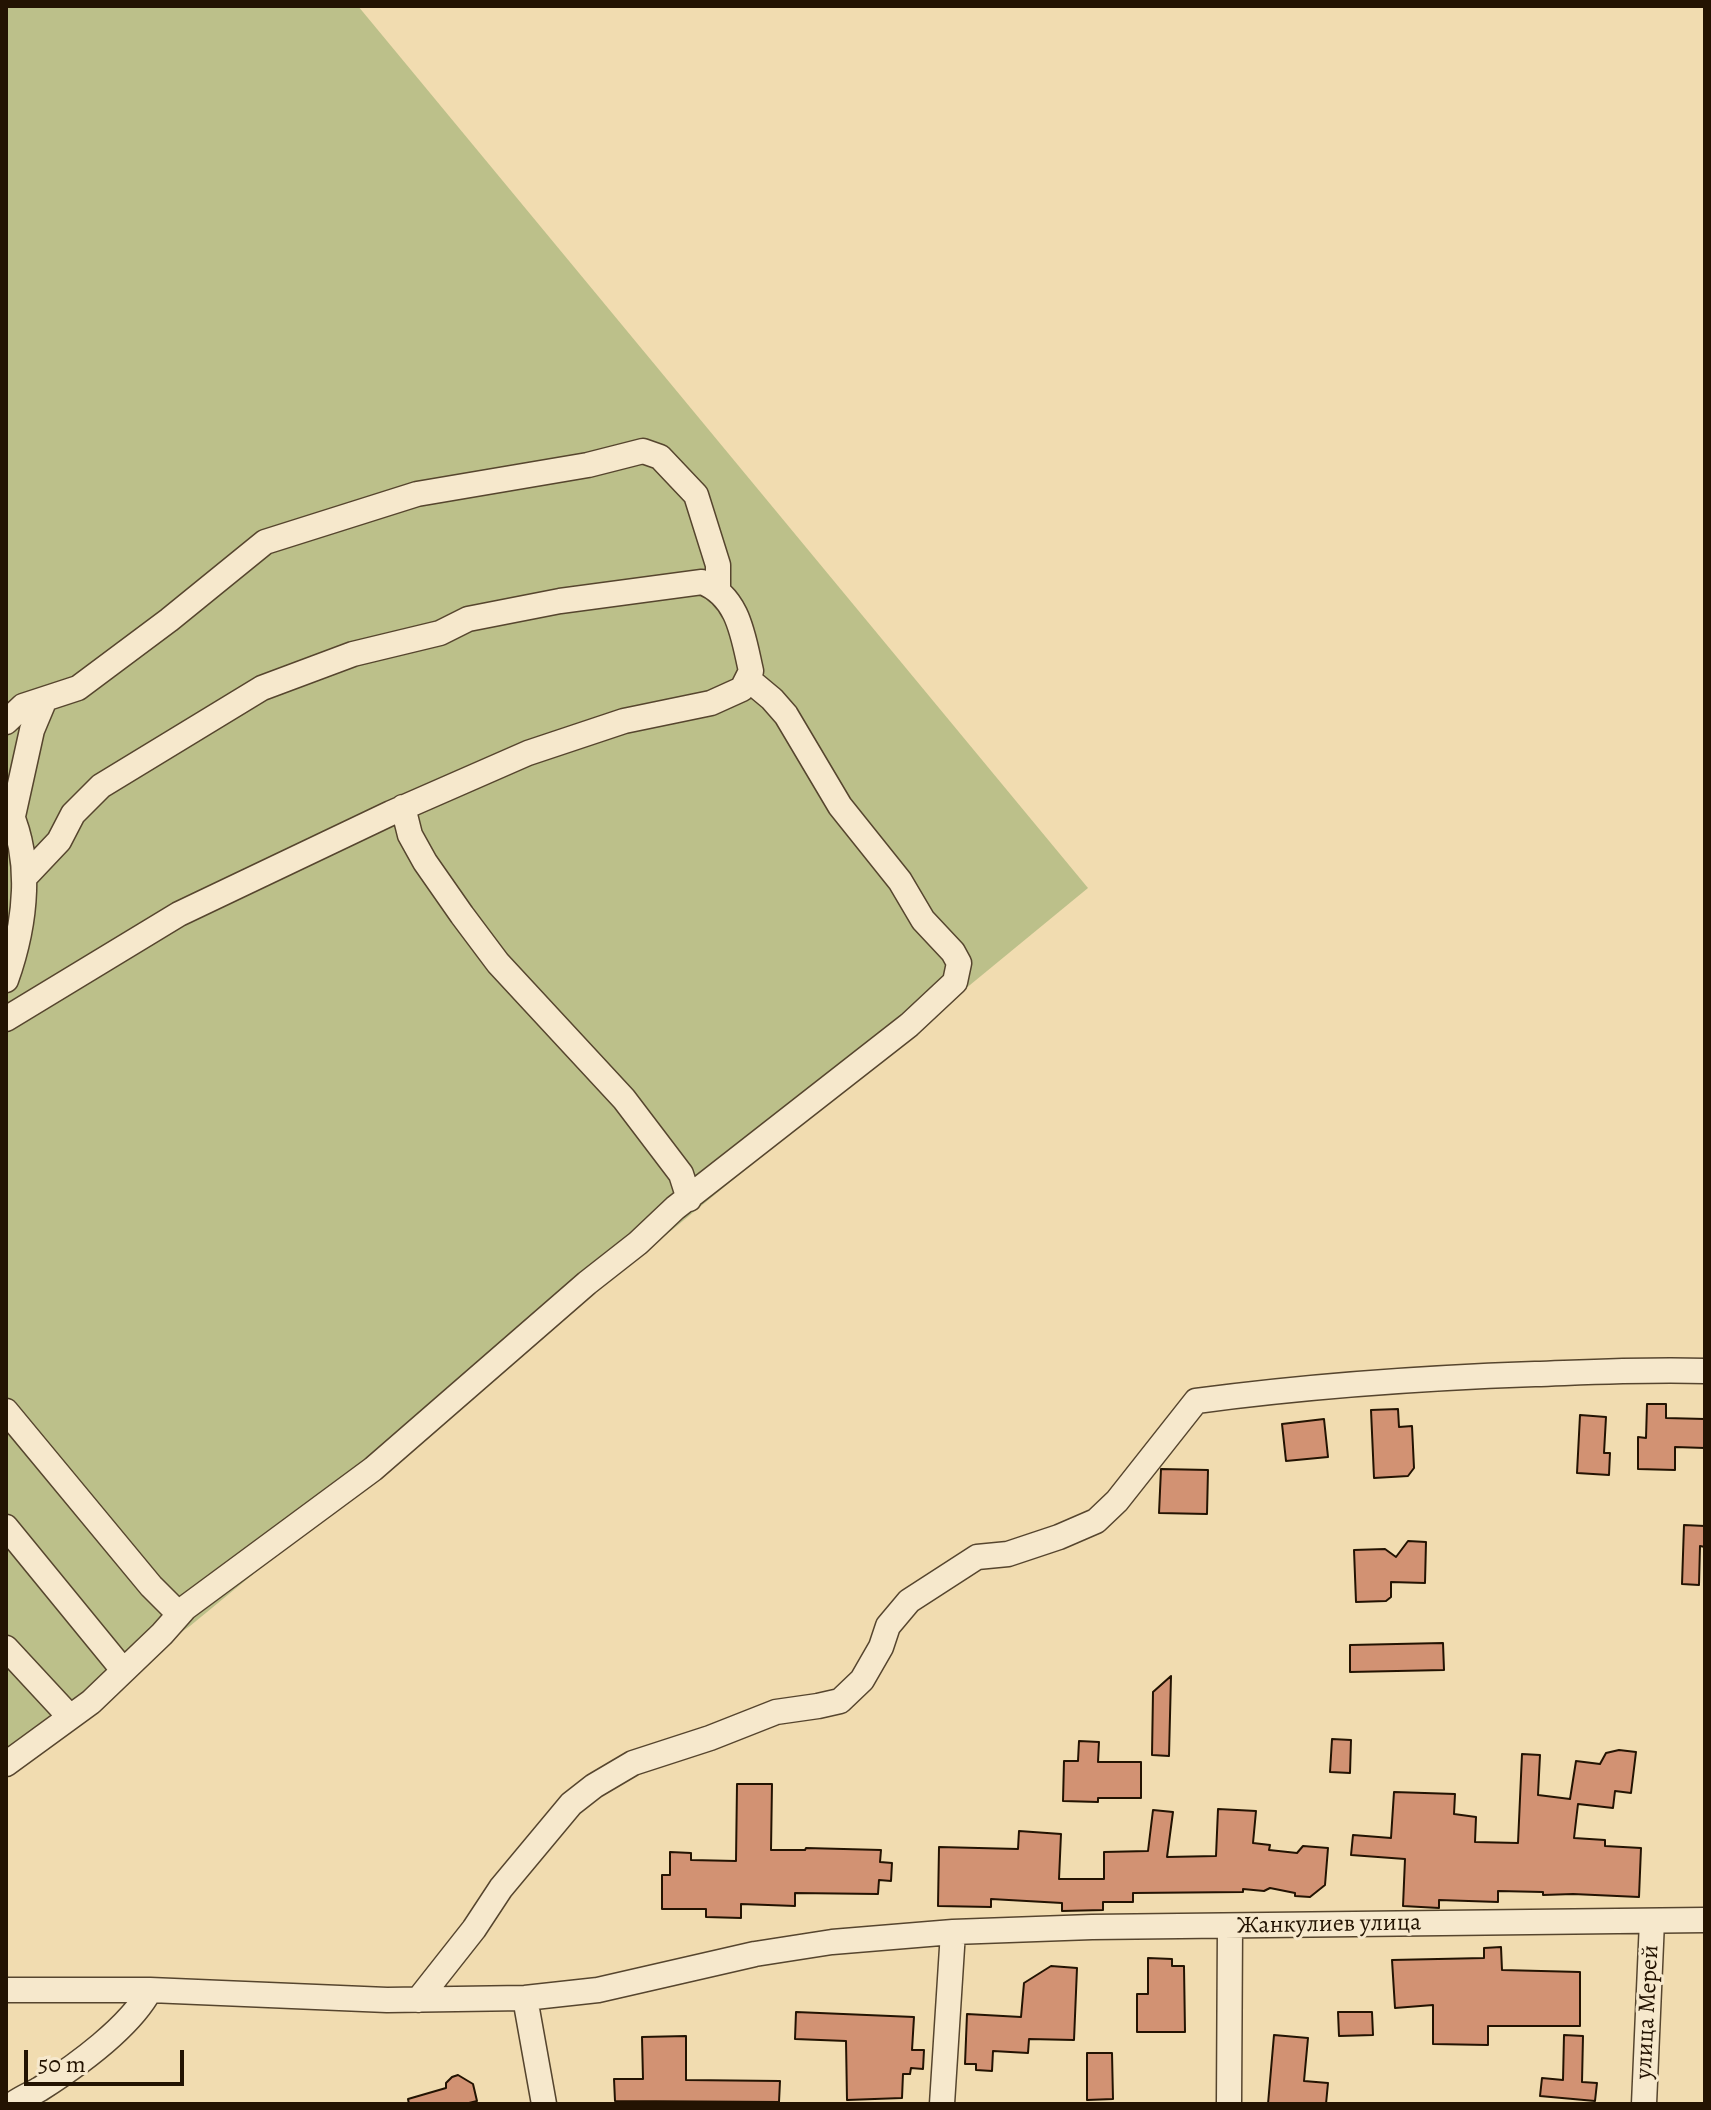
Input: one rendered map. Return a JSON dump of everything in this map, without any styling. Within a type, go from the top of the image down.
[{"type":"street","points":[[6,722],[23,706],[78,688],[117,661],[265,542],[417,494],[588,465],[643,451],[660,457],[696,495],[712,538],[718,565],[718,589]]},
{"type":"street","points":[[6,1019],[179,914],[403,807],[528,753],[624,721],[711,703],[742,689],[751,671],[731,604],[718,589],[702,582],[560,601],[468,619],[440,633],[353,654],[262,688],[101,786],[73,814],[59,841],[24,878]]},
{"type":"street","points":[[6,1764],[91,1702],[179,1614],[373,1469],[587,1283],[909,1025],[955,982],[959,963],[953,952],[923,920],[900,881],[840,806],[786,715],[748,679]]},
{"type":"street","points":[[6,980],[23,909],[24,878],[22,851],[9,810],[32,730],[45,699]]},
{"type":"street","points":[[403,807],[410,835],[462,915],[498,963],[624,1099],[681,1174],[689,1199]]},
{"type":"street","points":[[418,2000],[474,1929],[501,1888],[571,1804],[594,1786],[633,1763],[776,1712],[840,1701],[862,1680],[881,1647],[888,1626],[909,1601],[977,1557],[1022,1550],[1096,1521],[1117,1501],[1196,1401],[1394,1381],[1659,1369],[1705,1371]]},
{"type":"street","points":[[6,1411],[151,1586],[179,1614]]},
{"type":"street","points":[[6,1527],[123,1670]]},
{"type":"street","points":[[6,1648],[70,1717]]},
{"type":"street","name":"Жанкулиев улица","points":[[6,1990],[150,1990],[418,2000],[525,1998],[598,1990],[755,1954],[817,1944],[953,1932],[1092,1927],[1705,1920]]},
{"type":"street","name":"улица Мерей","points":[[1644,2104],[1652,1921]]},
{"type":"street","points":[[1229,2104],[1230,1926]]},
{"type":"street","points":[[942,2104],[953,1932]]},
{"type":"street","points":[[13,2104],[41,2088],[108,2038],[140,2008],[150,1990]]},
{"type":"street","points":[[525,1998],[544,2104]]},
{"type":"green space","points":[[6,6],[358,6],[1088,888],[190,1626],[6,1754]]},
{"type":"building","points":[[1647,1404],[1666,1404],[1666,1418],[1705,1419],[1705,1448],[1675,1447],[1675,1470],[1638,1469],[1638,1437],[1646,1438]]},
{"type":"building","points":[[1398,1409],[1399,1427],[1412,1426],[1414,1468],[1408,1476],[1374,1478],[1371,1410]]},
{"type":"building","points":[[1580,1415],[1606,1417],[1604,1453],[1610,1453],[1609,1475],[1577,1473]]},
{"type":"building","points":[[1324,1419],[1328,1457],[1286,1461],[1282,1424]]},
{"type":"building","points":[[1161,1469],[1208,1470],[1207,1514],[1159,1513]]},
{"type":"building","points":[[1684,1525],[1705,1526],[1705,1547],[1700,1546],[1699,1585],[1682,1584]]},
{"type":"building","points":[[1408,1541],[1426,1542],[1425,1583],[1391,1582],[1391,1597],[1386,1601],[1356,1602],[1354,1550],[1385,1549],[1396,1557]]},
{"type":"building","points":[[1443,1643],[1444,1670],[1350,1672],[1350,1645]]},
{"type":"building","points":[[1171,1676],[1169,1756],[1152,1755],[1153,1692]]},
{"type":"building","points":[[1332,1739],[1351,1740],[1350,1773],[1330,1772]]},
{"type":"building","points":[[1079,1741],[1099,1742],[1098,1762],[1141,1762],[1141,1798],[1063,1801],[1064,1761],[1078,1761]]},
{"type":"building","points":[[1619,1750],[1636,1752],[1631,1793],[1615,1791],[1613,1808],[1578,1804],[1574,1838],[1605,1840],[1605,1846],[1641,1848],[1639,1897],[1498,1891],[1498,1902],[1439,1900],[1439,1908],[1403,1906],[1405,1859],[1351,1855],[1353,1835],[1391,1838],[1394,1792],[1455,1794],[1454,1814],[1476,1817],[1475,1842],[1518,1843],[1522,1754],[1540,1755],[1538,1795],[1570,1799],[1576,1761],[1600,1764],[1606,1753]]},
{"type":"building","points":[[737,1784],[772,1784],[771,1850],[881,1850],[880,1862],[892,1863],[891,1881],[879,1880],[878,1894],[795,1893],[795,1906],[741,1904],[741,1918],[706,1917],[706,1909],[662,1909],[662,1875],[670,1875],[670,1852],[691,1853],[691,1860],[736,1861]]},
{"type":"building","points":[[1218,1809],[1256,1811],[1253,1843],[1270,1845],[1269,1850],[1297,1853],[1303,1846],[1328,1848],[1325,1885],[1310,1897],[1270,1888],[1264,1891],[1243,1889],[1243,1892],[1133,1893],[1133,1902],[1103,1902],[1103,1910],[1062,1911],[1062,1903],[991,1899],[991,1907],[938,1906],[939,1847],[1018,1849],[1019,1831],[1061,1834],[1059,1879],[1104,1879],[1104,1852],[1148,1851],[1153,1810],[1173,1812],[1167,1857],[1216,1856]]},
{"type":"building","points":[[1501,1947],[1502,1970],[1580,1972],[1580,2026],[1488,2026],[1488,2045],[1433,2044],[1433,2005],[1395,2008],[1392,1960],[1484,1958],[1484,1948]]},
{"type":"building","points":[[1148,1958],[1172,1959],[1172,1966],[1184,1966],[1185,2032],[1137,2032],[1137,1994],[1148,1994]]},
{"type":"building","points":[[1051,1966],[1077,1968],[1074,2040],[1029,2039],[1028,2053],[993,2051],[992,2071],[976,2070],[976,2064],[965,2064],[967,2014],[1021,2017],[1024,1983]]},
{"type":"building","points":[[796,2012],[914,2017],[912,2050],[924,2050],[923,2069],[911,2068],[910,2074],[903,2074],[902,2098],[847,2100],[846,2041],[795,2039]]},
{"type":"building","points":[[1338,2012],[1372,2012],[1373,2035],[1339,2036]]},
{"type":"building","points":[[1274,2035],[1308,2038],[1304,2081],[1328,2083],[1326,2104],[1268,2104]]},
{"type":"building","points":[[1564,2035],[1583,2036],[1582,2082],[1597,2083],[1595,2101],[1540,2096],[1542,2078],[1563,2080]]},
{"type":"building","points":[[686,2036],[686,2080],[780,2081],[779,2102],[615,2101],[614,2079],[643,2079],[642,2037]]},
{"type":"building","points":[[1087,2053],[1112,2053],[1113,2099],[1087,2100]]},
{"type":"building","points":[[458,2075],[473,2084],[477,2101],[465,2104],[409,2104],[408,2099],[446,2088],[446,2083]]}]
